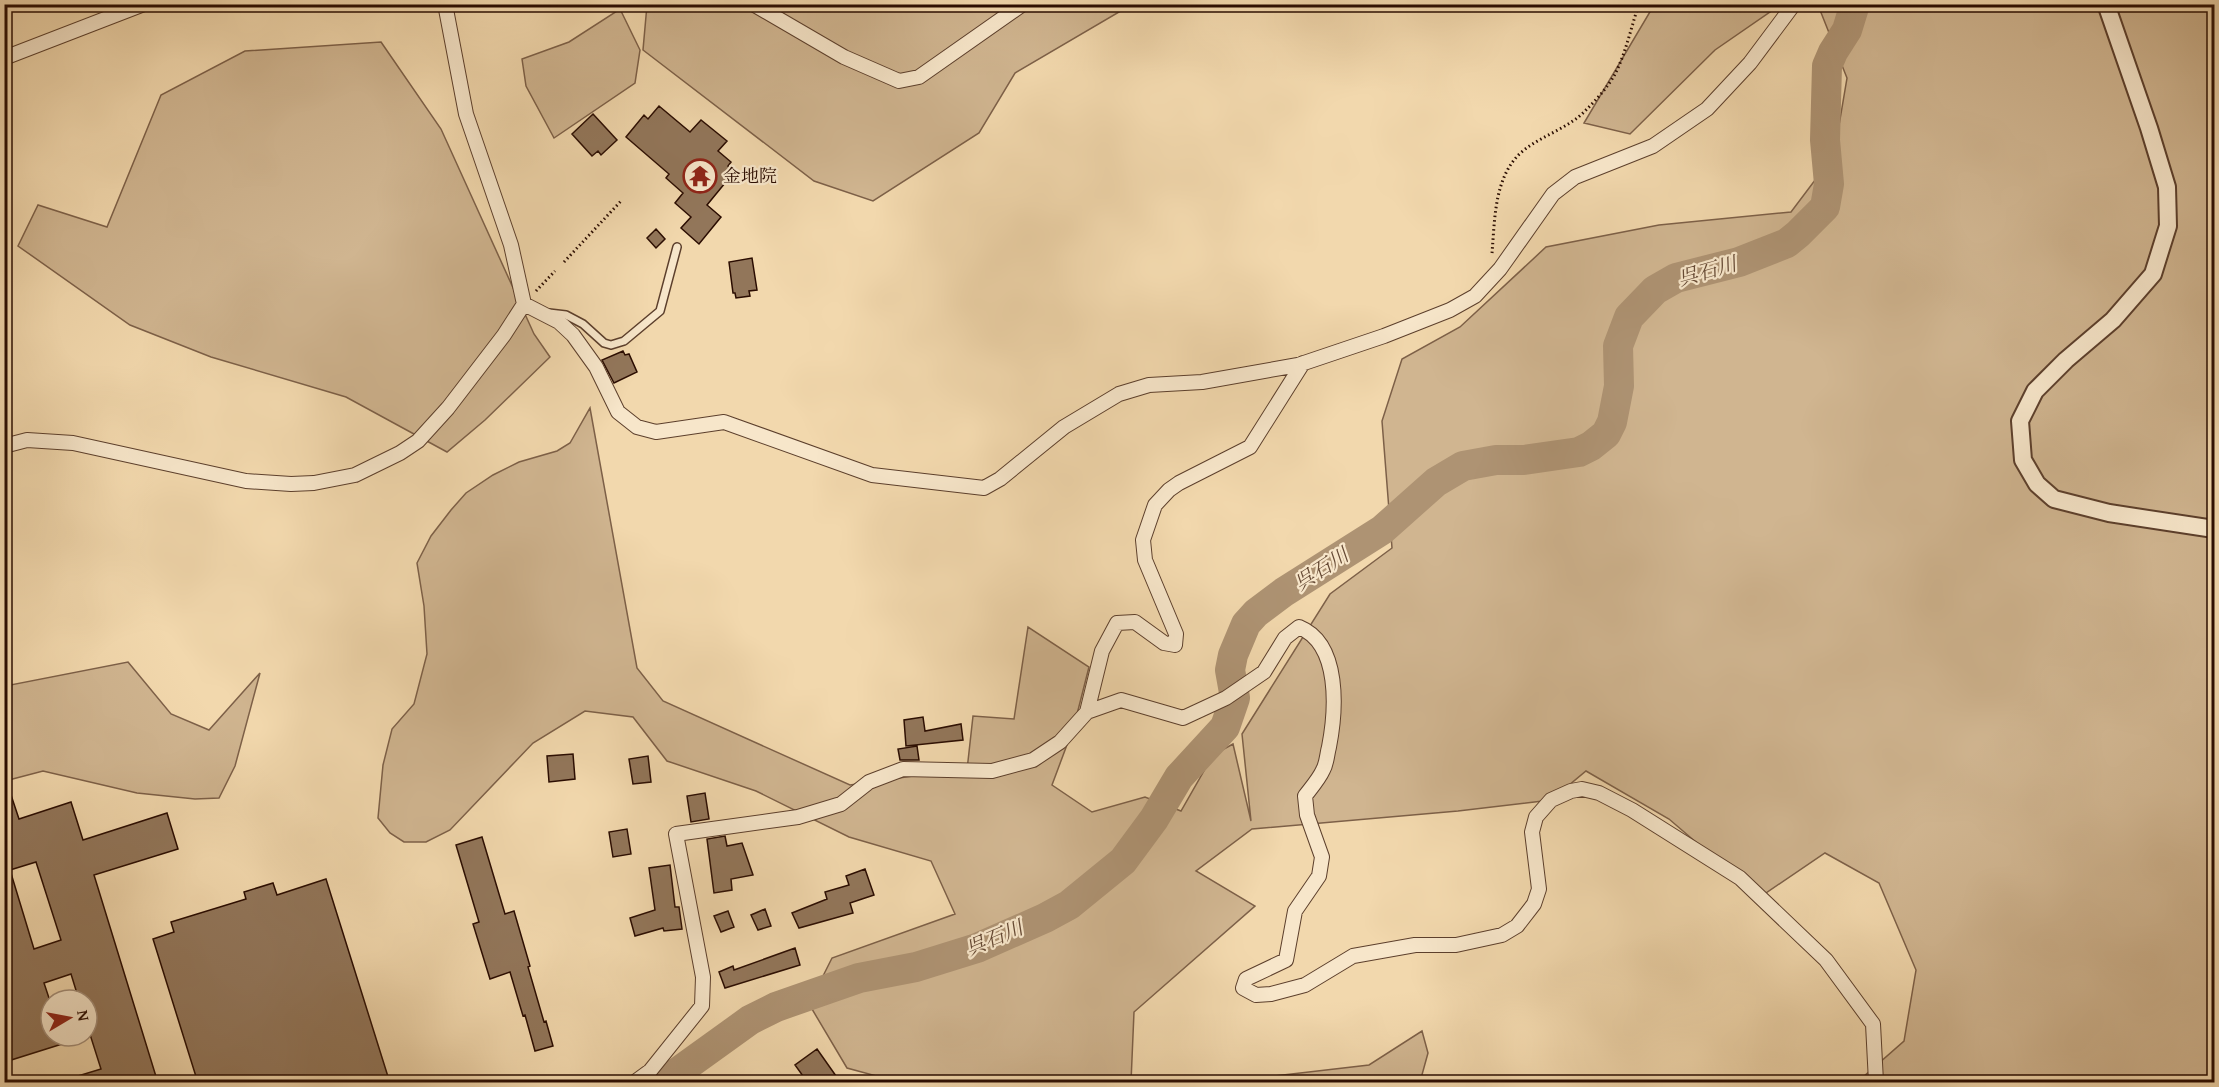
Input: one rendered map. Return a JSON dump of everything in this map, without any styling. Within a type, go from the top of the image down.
[{"type":"street","points":[[4,58],[144,4]]},
{"type":"street","points":[[4,446],[27,440],[73,442],[246,481],[291,484],[314,483],[355,475],[400,453],[417,441],[448,408],[524,304],[511,245],[466,114],[445,4]]},
{"type":"street","points":[[753,4],[844,57],[899,81],[919,77],[1023,4]]},
{"type":"street","points":[[524,304],[559,322],[573,335],[596,367],[618,412],[638,427],[656,432],[724,422],[872,474],[961,487],[984,488],[1000,479],[1064,427],[1119,394],[1149,385],[1202,382],[1303,363],[1384,336],[1450,310],[1475,296],[1500,269],[1553,194],[1575,177],[1653,146],[1707,109],[1750,63],[1794,4]]},
{"type":"street","points":[[2106,4],[2167,187],[2168,226],[2153,274],[2113,320],[2066,360],[2035,391],[2020,421],[2023,460],[2037,484],[2054,499],[2109,513],[2214,529]]},
{"type":"street","points":[[635,1083],[650,1071],[702,1006],[703,977],[676,834],[798,817],[841,804],[868,782],[903,769],[992,771],[1032,760],[1060,742],[1087,712],[1102,651],[1117,623],[1135,622],[1164,643],[1175,645],[1176,634],[1146,560],[1143,540],[1155,506],[1169,490],[1179,483],[1250,447],[1303,363]]},
{"type":"street","points":[[1087,712],[1121,700],[1183,718],[1226,698],[1264,672],[1285,638],[1299,627],[1310,632],[1327,656],[1334,686],[1334,722],[1324,768],[1305,796],[1307,815],[1322,857],[1319,876],[1295,911],[1286,960],[1246,979],[1243,988],[1256,995],[1305,985],[1353,956],[1415,945],[1456,945],[1502,935],[1517,926],[1534,904],[1539,889],[1532,832],[1536,817],[1551,800],[1582,789],[1599,793],[1632,810],[1740,878],[1826,960],[1873,1024],[1876,1083]]},
{"type":"lane","points":[[540,311],[566,315],[583,324],[604,343],[611,345],[624,341],[660,311],[677,247]]},
{"type":"path","points":[[1491,278],[1494,221],[1499,191],[1506,173],[1524,150],[1584,112],[1615,75],[1639,4]]},
{"type":"path","points":[[564,262],[621,201]]},
{"type":"path","points":[[524,304],[555,271]]},
{"type":"shaded area","points":[[647,5],[1131,5],[1015,73],[979,133],[873,201],[814,181],[643,50]]},
{"type":"shaded area","points":[[1654,5],[1780,5],[1715,50],[1630,134],[1584,123]]},
{"type":"shaded area","points":[[1818,5],[2214,5],[2214,1082],[1842,1082],[1863,1077],[1904,1041],[1916,970],[1879,883],[1825,853],[1760,897],[1669,819],[1586,771],[1551,800],[1458,811],[1252,829],[1196,871],[1255,906],[1134,1012],[1131,1082],[885,1082],[884,1078],[847,1068],[809,1004],[832,958],[955,914],[931,861],[849,837],[756,791],[667,761],[633,717],[585,711],[533,743],[450,830],[426,842],[404,842],[390,833],[378,818],[383,765],[392,729],[414,704],[427,654],[424,606],[417,563],[431,536],[466,493],[493,475],[519,462],[557,451],[570,443],[590,408],[637,668],[663,701],[850,785],[967,770],[973,716],[1014,719],[1028,627],[1089,667],[1074,726],[1052,785],[1092,812],[1145,797],[1181,811],[1213,755],[1233,744],[1251,821],[1242,734],[1330,594],[1392,548],[1382,421],[1402,359],[1460,327],[1546,247],[1659,225],[1791,212],[1834,155],[1847,78]]},
{"type":"shaded area","points":[[620,9],[640,50],[635,83],[554,138],[526,86],[522,59],[569,42]]},
{"type":"shaded area","points":[[381,42],[441,129],[534,334],[550,357],[485,420],[447,452],[346,397],[211,357],[130,325],[18,246],[38,205],[107,227],[161,95],[245,51]]},
{"type":"shaded area","points":[[128,662],[171,714],[209,730],[260,673],[235,766],[219,798],[195,799],[137,793],[43,771],[5,781],[5,686]]},
{"type":"shaded area","points":[[1422,1031],[1428,1053],[1420,1082],[1223,1082],[1369,1065]]},
{"type":"building","name":"金地院","points":[[659,106],[690,132],[701,120],[727,141],[718,151],[731,162],[728,166],[735,171],[707,205],[721,217],[699,244],[681,228],[691,217],[675,203],[683,193],[666,178],[669,174],[626,137],[644,115],[648,119]]},
{"type":"building","points":[[593,114],[617,140],[601,155],[598,151],[592,156],[572,134]]},
{"type":"building","points":[[656,229],[665,239],[656,248],[647,238]]},
{"type":"building","points":[[752,258],[757,290],[749,291],[750,296],[736,298],[733,293],[729,262]]},
{"type":"building","points":[[623,351],[625,355],[629,354],[637,372],[614,383],[602,360]]},
{"type":"building","points":[[923,717],[925,731],[961,724],[963,740],[906,746],[904,720]]},
{"type":"building","points":[[917,746],[919,760],[900,760],[898,749]]},
{"type":"building","points":[[573,754],[575,779],[549,782],[547,756]]},
{"type":"building","points":[[648,756],[651,782],[633,784],[629,759]]},
{"type":"building","points":[[7,783],[19,819],[71,802],[83,840],[167,813],[178,849],[94,875],[158,1083],[69,1083],[68,1079],[101,1069],[94,1048],[99,1048],[99,988],[75,988],[71,974],[44,983],[46,988],[39,988],[39,1048],[49,1048],[8,1061],[4,1050],[4,784]],"holes":[[[36,862],[61,940],[34,949],[10,870]]]},
{"type":"building","points":[[705,793],[709,819],[691,822],[687,796]]},
{"type":"building","points":[[627,829],[631,854],[613,857],[609,832]]},
{"type":"building","points":[[725,836],[727,846],[742,843],[753,875],[731,879],[732,890],[714,893],[707,839]]},
{"type":"building","points":[[482,837],[505,914],[514,911],[530,966],[528,967],[553,1046],[535,1051],[510,972],[490,979],[473,924],[479,922],[456,845]]},
{"type":"building","points":[[670,865],[675,907],[679,907],[682,929],[664,931],[663,928],[635,936],[630,918],[655,910],[649,868]]},
{"type":"building","points":[[865,869],[874,895],[850,903],[853,913],[799,928],[792,913],[827,899],[825,892],[849,885],[846,876]]},
{"type":"building","points":[[326,879],[390,1083],[198,1083],[153,939],[174,932],[171,922],[246,899],[244,892],[273,883],[277,895]]},
{"type":"building","points":[[765,909],[771,926],[758,930],[751,915]]},
{"type":"building","points":[[728,911],[734,927],[721,932],[714,916]]},
{"type":"building","points":[[795,948],[800,965],[725,988],[719,972],[733,966],[734,970]]},
{"type":"building","points":[[817,1049],[841,1083],[808,1083],[795,1065]]},
{"type":"waterway","name":"呉石川","points":[[664,1082],[750,1020],[776,1007],[859,978],[916,967],[977,948],[1069,905],[1123,861],[1154,819],[1179,777],[1225,727],[1235,698],[1230,670],[1233,655],[1246,624],[1256,613],[1284,592],[1382,530],[1436,482],[1463,466],[1496,460],[1524,460],[1579,452],[1606,434],[1612,422],[1619,386],[1618,346],[1629,317],[1655,290],[1676,278],[1739,262],[1787,243],[1825,207],[1829,184],[1825,140],[1827,66],[1847,30],[1855,4]]},
{"type":"place","name":"金地院","points":[[700,176]]}]
